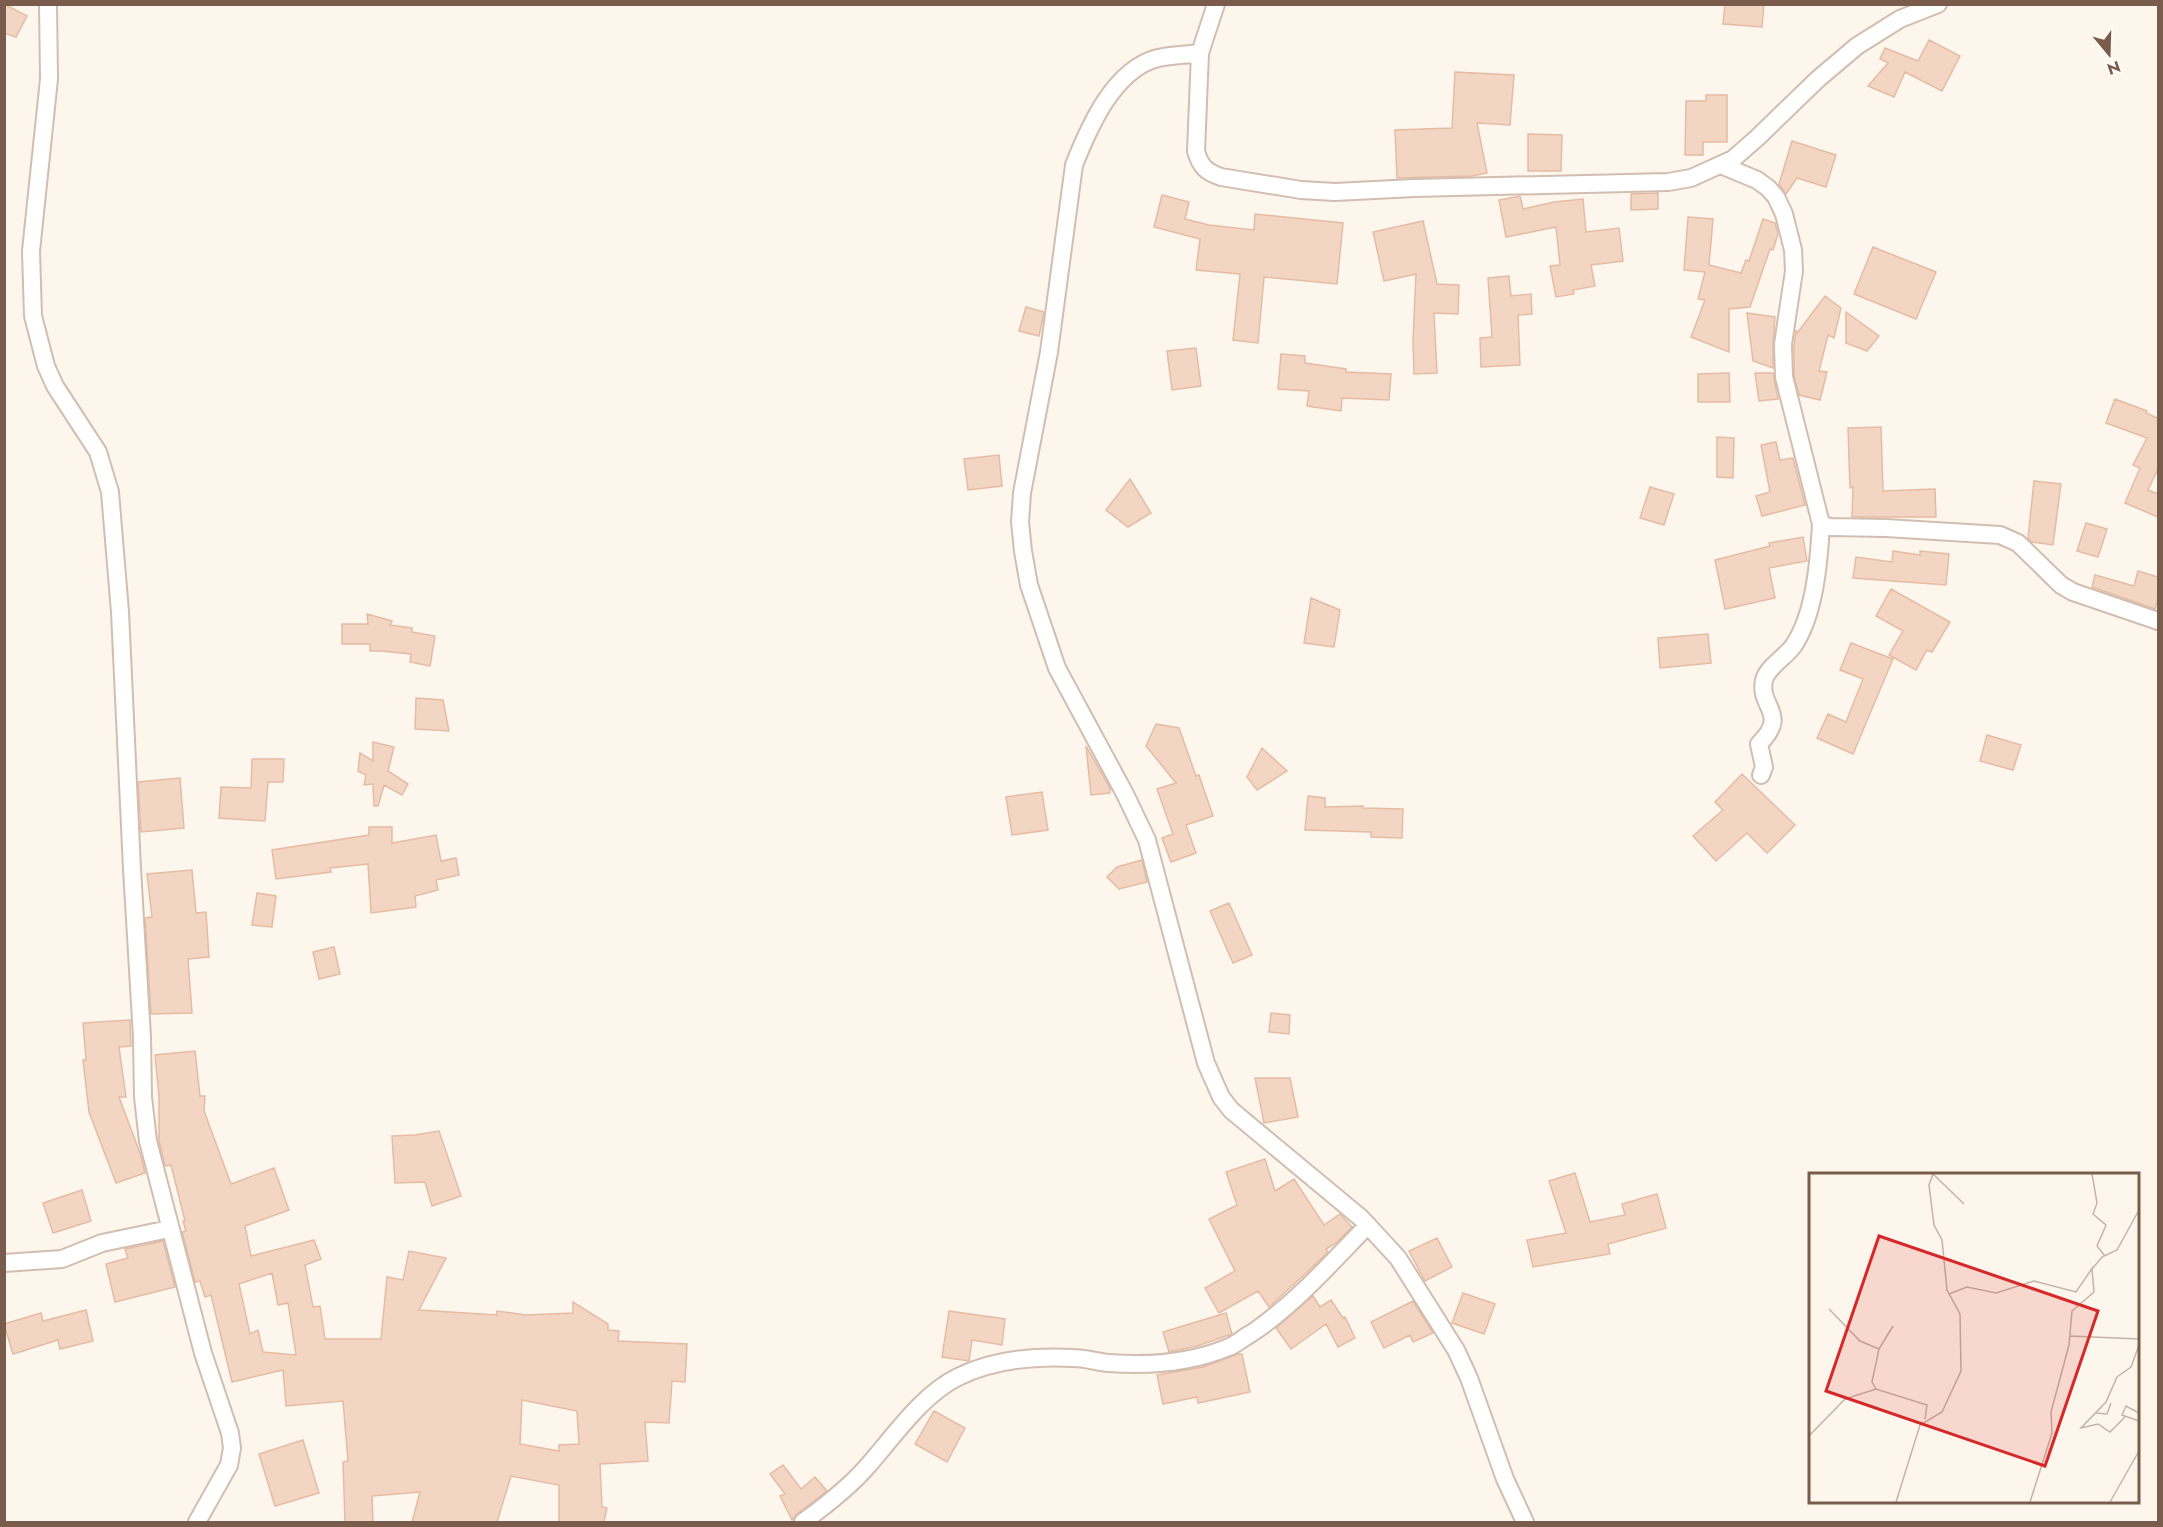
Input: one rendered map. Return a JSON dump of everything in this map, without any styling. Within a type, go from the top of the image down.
[{"type":"street","points":[[48,4],[49,79],[31,251],[33,316],[46,366],[55,386],[98,452],[110,492],[120,612],[142,1037],[143,1097],[148,1141],[169,1229],[203,1353],[230,1432],[232,1448],[229,1465],[196,1522]]},
{"type":"street","points":[[1216,4],[1200,53],[1196,150],[1202,166],[1208,172],[1221,177],[1301,190],[1335,192],[1668,182],[1691,178],[1721,165],[1745,150],[1818,78],[1857,46],[1900,19],[1938,4]]},
{"type":"street","points":[[1200,53],[1159,58],[1133,72],[1108,97],[1084,140],[1074,165],[1049,352],[1022,493],[1020,522],[1029,585],[1057,668],[1147,840],[1206,1063],[1217,1089],[1232,1110],[1368,1225],[1398,1258],[1456,1350],[1469,1378],[1505,1479],[1525,1522]]},
{"type":"street","points":[[1721,165],[1757,180],[1768,188],[1776,197],[1784,214],[1793,250],[1794,271],[1783,344],[1783,370],[1821,524],[1816,579],[1802,629],[1794,645],[1764,680],[1773,723],[1769,734],[1759,744],[1764,767],[1761,775]]},
{"type":"street","points":[[1821,524],[1830,527],[2000,535],[2018,543],[2061,585],[2073,592],[2158,621]]},
{"type":"street","points":[[803,1522],[835,1498],[863,1471],[915,1412],[936,1392],[957,1377],[988,1366],[1034,1358],[1075,1358],[1150,1364],[1195,1359],[1231,1346],[1266,1323],[1300,1295],[1368,1225]]},
{"type":"street","points":[[4,1263],[62,1259],[102,1243],[169,1229]]},
{"type":"building","points":[[4,4],[27,16],[16,37],[4,33]]},
{"type":"building","points":[[1725,4],[1764,4],[1762,27],[1723,24]]},
{"type":"building","points":[[1929,40],[1960,56],[1942,91],[1905,72],[1894,97],[1868,86],[1888,63],[1880,59],[1885,48],[1918,61]]},
{"type":"building","points":[[1455,72],[1514,75],[1510,125],[1477,123],[1487,173],[1472,176],[1397,178],[1395,130],[1452,128]]},
{"type":"building","points":[[1706,95],[1727,95],[1727,142],[1703,142],[1703,155],[1685,155],[1686,101],[1706,101]]},
{"type":"building","points":[[1528,134],[1562,135],[1561,171],[1528,171]]},
{"type":"building","points":[[1792,141],[1836,155],[1826,187],[1797,178],[1786,194],[1779,184]]},
{"type":"building","points":[[1658,193],[1658,209],[1631,210],[1631,194]]},
{"type":"building","points":[[1162,195],[1189,202],[1185,219],[1209,225],[1254,230],[1255,214],[1343,223],[1337,284],[1264,277],[1258,343],[1233,340],[1240,274],[1196,270],[1200,239],[1154,227]]},
{"type":"building","points":[[1520,196],[1523,209],[1554,202],[1583,199],[1586,232],[1619,228],[1623,261],[1591,265],[1595,286],[1573,290],[1574,294],[1556,297],[1550,266],[1560,265],[1556,227],[1506,237],[1499,200]]},
{"type":"building","points":[[1688,217],[1713,219],[1709,265],[1741,273],[1746,260],[1749,261],[1763,219],[1775,223],[1778,234],[1773,250],[1770,249],[1750,307],[1729,309],[1729,352],[1691,337],[1705,300],[1698,299],[1705,272],[1684,270]]},
{"type":"building","points":[[1423,221],[1437,284],[1459,285],[1458,314],[1434,313],[1437,373],[1414,374],[1416,274],[1384,281],[1373,232]]},
{"type":"building","points":[[1873,247],[1936,272],[1916,319],[1854,294]]},
{"type":"building","points":[[1509,276],[1511,296],[1531,294],[1532,314],[1518,315],[1520,365],[1481,367],[1480,338],[1492,337],[1488,278]]},
{"type":"building","points":[[1825,296],[1841,308],[1834,338],[1828,335],[1819,371],[1827,372],[1820,400],[1799,395],[1794,376],[1794,345],[1796,331],[1798,332]]},
{"type":"building","points":[[1026,307],[1044,312],[1039,336],[1019,331]]},
{"type":"building","points":[[1846,312],[1879,336],[1867,351],[1846,343]]},
{"type":"building","points":[[1747,313],[1775,317],[1773,368],[1753,361]]},
{"type":"building","points":[[1196,348],[1201,386],[1172,390],[1167,351]]},
{"type":"building","points":[[1281,354],[1305,356],[1305,363],[1346,369],[1346,372],[1391,374],[1389,400],[1342,398],[1341,411],[1307,406],[1309,391],[1278,389]]},
{"type":"building","points":[[1729,373],[1730,402],[1698,402],[1698,374]]},
{"type":"building","points":[[1755,373],[1773,373],[1778,399],[1759,401]]},
{"type":"building","points":[[2115,399],[2147,411],[2146,413],[2157,418],[2158,415],[2158,469],[2148,490],[2158,494],[2158,517],[2125,503],[2140,468],[2133,465],[2147,438],[2106,423]]},
{"type":"building","points":[[1881,427],[1883,491],[1935,489],[1936,517],[1852,517],[1853,487],[1850,488],[1848,428]]},
{"type":"building","points":[[1717,437],[1734,438],[1733,478],[1717,477]]},
{"type":"building","points":[[1776,442],[1780,460],[1793,458],[1805,505],[1762,516],[1756,496],[1770,492],[1761,445]]},
{"type":"building","points":[[999,455],[1002,486],[968,490],[964,459]]},
{"type":"building","points":[[1130,479],[1151,513],[1128,527],[1106,510]]},
{"type":"building","points":[[2034,481],[2061,484],[2053,545],[2032,542],[2028,538]]},
{"type":"building","points":[[1650,487],[1674,494],[1664,525],[1640,518]]},
{"type":"building","points":[[2086,523],[2107,529],[2098,557],[2077,551]]},
{"type":"building","points":[[1803,537],[1807,561],[1769,568],[1775,598],[1725,609],[1715,560],[1770,546],[1769,543]]},
{"type":"building","points":[[1893,551],[1920,555],[1920,551],[1949,554],[1946,585],[1853,578],[1856,557],[1892,562]]},
{"type":"building","points":[[2138,571],[2158,577],[2158,598],[2155,609],[2092,587],[2095,575],[2134,586]]},
{"type":"building","points":[[1891,589],[1950,622],[1932,652],[1927,650],[1916,670],[1889,655],[1903,631],[1876,616]]},
{"type":"building","points":[[1311,598],[1340,610],[1334,647],[1304,643]]},
{"type":"building","points":[[367,614],[392,621],[390,625],[412,628],[412,632],[435,636],[430,666],[410,662],[411,654],[370,651],[370,644],[342,644],[342,624],[368,624]]},
{"type":"building","points":[[1708,634],[1711,663],[1660,668],[1658,638]]},
{"type":"building","points":[[1851,643],[1893,659],[1853,754],[1817,738],[1828,714],[1846,722],[1863,679],[1840,670]]},
{"type":"building","points":[[416,698],[443,700],[449,731],[415,729]]},
{"type":"building","points":[[1156,724],[1179,728],[1213,816],[1186,825],[1196,853],[1171,862],[1162,838],[1173,834],[1157,789],[1176,783],[1146,746]]},
{"type":"building","points":[[1987,735],[2021,745],[2013,770],[1980,761]]},
{"type":"building","points":[[373,742],[394,747],[388,771],[408,784],[402,795],[384,785],[378,806],[374,806],[373,784],[364,785],[366,775],[358,771],[360,753],[373,761]]},
{"type":"building","points":[[1086,746],[1110,788],[1110,793],[1091,795]]},
{"type":"building","points":[[1262,748],[1287,771],[1257,790],[1247,777]]},
{"type":"building","points":[[252,759],[284,759],[283,782],[268,782],[265,821],[219,818],[221,787],[251,788]]},
{"type":"building","points":[[1742,774],[1795,825],[1767,853],[1747,833],[1716,861],[1693,836],[1723,810],[1715,802]]},
{"type":"building","points":[[180,778],[184,828],[141,832],[138,782]]},
{"type":"building","points":[[1042,792],[1048,830],[1012,835],[1006,797]]},
{"type":"building","points":[[1308,796],[1325,798],[1325,807],[1363,806],[1363,808],[1403,809],[1402,838],[1371,837],[1371,832],[1305,830]]},
{"type":"building","points":[[369,827],[392,827],[392,843],[436,835],[441,861],[456,858],[459,875],[436,880],[438,890],[415,896],[416,907],[371,913],[368,864],[330,868],[331,872],[276,879],[272,850],[369,835]]},
{"type":"building","points":[[1142,860],[1147,882],[1119,889],[1107,877],[1117,867]]},
{"type":"building","points":[[192,870],[196,913],[206,912],[209,957],[188,959],[192,1013],[151,1014],[145,918],[152,917],[147,874]]},
{"type":"building","points":[[257,893],[276,896],[272,927],[252,925]]},
{"type":"building","points":[[1229,903],[1252,955],[1233,963],[1210,911]]},
{"type":"building","points":[[334,947],[340,974],[319,979],[313,952]]},
{"type":"building","points":[[1271,1013],[1290,1015],[1289,1034],[1269,1032]]},
{"type":"building","points":[[130,1020],[131,1046],[119,1047],[126,1097],[119,1097],[145,1173],[116,1183],[89,1112],[83,1060],[86,1060],[83,1023]]},
{"type":"building","points":[[195,1051],[200,1096],[205,1096],[204,1111],[231,1184],[274,1168],[289,1210],[245,1226],[251,1256],[314,1240],[321,1259],[305,1265],[313,1307],[320,1306],[325,1339],[381,1339],[387,1277],[403,1280],[409,1251],[446,1258],[419,1310],[497,1315],[497,1311],[526,1315],[573,1313],[573,1302],[608,1324],[608,1330],[619,1331],[618,1341],[687,1344],[685,1382],[672,1381],[669,1423],[645,1422],[648,1461],[600,1464],[602,1507],[607,1508],[604,1522],[559,1522],[559,1485],[511,1476],[497,1522],[412,1522],[420,1492],[372,1496],[373,1522],[345,1522],[343,1462],[348,1461],[343,1401],[286,1406],[283,1370],[232,1382],[211,1295],[205,1297],[200,1281],[195,1282],[182,1232],[186,1231],[183,1221],[185,1221],[171,1165],[165,1166],[159,1141],[159,1096],[155,1055]],"holes":[[[272,1273],[278,1305],[288,1303],[296,1355],[263,1352],[258,1330],[250,1334],[239,1284]],[[522,1400],[577,1411],[579,1444],[559,1445],[559,1451],[520,1444]]]},
{"type":"building","points":[[1255,1078],[1290,1078],[1298,1117],[1264,1123]]},
{"type":"building","points":[[439,1131],[461,1196],[432,1206],[425,1182],[395,1183],[392,1136]]},
{"type":"building","points":[[1265,1159],[1275,1191],[1294,1179],[1324,1225],[1340,1214],[1352,1227],[1336,1243],[1326,1249],[1328,1252],[1269,1307],[1258,1291],[1219,1313],[1205,1288],[1235,1271],[1209,1219],[1237,1205],[1226,1172]]},
{"type":"building","points":[[1575,1173],[1590,1222],[1625,1215],[1622,1204],[1657,1194],[1666,1228],[1608,1244],[1610,1254],[1533,1267],[1527,1240],[1566,1233],[1549,1181]]},
{"type":"building","points":[[82,1190],[91,1221],[53,1233],[43,1203]]},
{"type":"building","points":[[1437,1238],[1452,1267],[1425,1281],[1409,1251]]},
{"type":"building","points":[[163,1241],[175,1287],[115,1302],[106,1264],[128,1258],[125,1249]]},
{"type":"building","points":[[1463,1293],[1495,1304],[1484,1334],[1452,1323]]},
{"type":"building","points":[[1313,1296],[1320,1307],[1331,1300],[1343,1318],[1345,1317],[1355,1338],[1338,1347],[1326,1324],[1291,1349],[1276,1328]]},
{"type":"building","points":[[1413,1301],[1433,1333],[1413,1342],[1410,1335],[1384,1348],[1371,1322]]},
{"type":"building","points":[[86,1310],[93,1341],[60,1349],[58,1340],[13,1354],[4,1324],[41,1313],[43,1321]]},
{"type":"building","points":[[949,1311],[1005,1319],[1002,1345],[972,1340],[969,1361],[942,1357]]},
{"type":"building","points":[[1226,1313],[1232,1334],[1197,1346],[1169,1352],[1163,1332]]},
{"type":"building","points":[[1242,1354],[1250,1392],[1198,1403],[1197,1397],[1163,1404],[1157,1375],[1203,1367]]},
{"type":"building","points":[[934,1411],[965,1428],[947,1462],[915,1444]]},
{"type":"building","points":[[303,1440],[319,1493],[275,1506],[259,1454]]},
{"type":"building","points":[[783,1465],[801,1489],[815,1477],[827,1491],[792,1520],[780,1496],[785,1494],[770,1474]]}]
